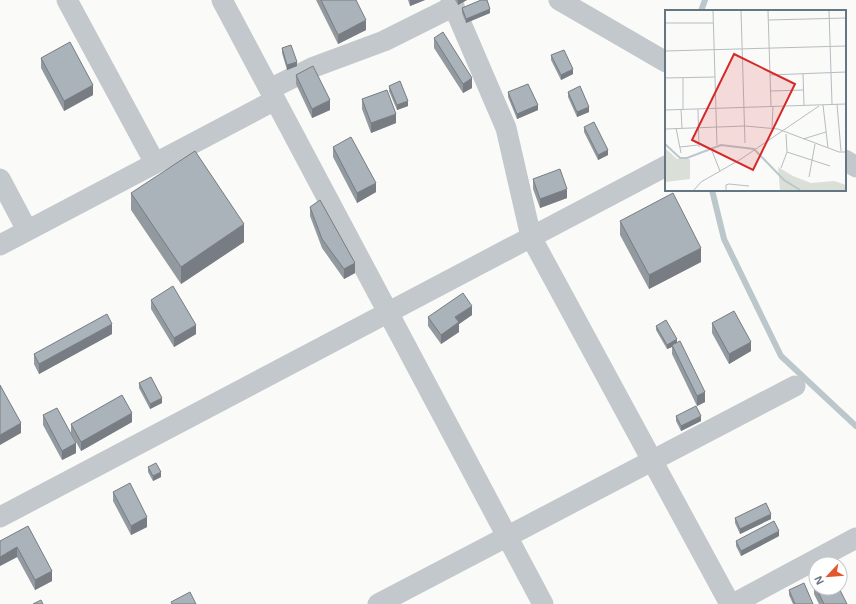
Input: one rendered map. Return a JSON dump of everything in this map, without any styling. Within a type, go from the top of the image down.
[{"type":"street","points":[[67,0],[155,163]]},
{"type":"street","points":[[222,0],[543,604]]},
{"type":"street","points":[[559,0],[665,61]]},
{"type":"street","points":[[0,245],[155,163],[272,95],[314,67],[384,41],[453,3],[506,128],[531,237],[730,604]]},
{"type":"street","points":[[846,161],[856,168]]},
{"type":"street","points":[[0,517],[665,167]]},
{"type":"street","points":[[0,179],[27,230]]},
{"type":"street","points":[[378,604],[795,386]]},
{"type":"street","points":[[734,604],[856,538]]},
{"type":"building","points":[[321,0],[356,0],[366,20],[338,35]]},
{"type":"building","points":[[481,0],[487,0],[490,9],[466,19],[462,8]]},
{"type":"building","points":[[443,32],[472,78],[463,84],[434,38]]},
{"type":"building","points":[[70,42],[93,85],[64,101],[41,58]]},
{"type":"building","points":[[291,45],[297,62],[287,65],[282,48]]},
{"type":"building","points":[[564,50],[573,69],[561,75],[551,55]]},
{"type":"building","points":[[313,66],[330,100],[312,109],[296,75]]},
{"type":"building","points":[[400,81],[408,101],[397,105],[389,86]]},
{"type":"building","points":[[528,84],[538,105],[517,114],[508,92]]},
{"type":"building","points":[[580,86],[589,107],[577,112],[568,92]]},
{"type":"building","points":[[387,90],[396,114],[371,123],[362,99]]},
{"type":"building","points":[[594,122],[608,150],[598,155],[584,127]]},
{"type":"building","points":[[351,137],[376,183],[357,193],[333,147]]},
{"type":"building","points":[[195,151],[244,224],[181,267],[131,193]]},
{"type":"building","points":[[560,169],[567,189],[540,199],[533,179]]},
{"type":"building","points":[[673,193],[701,248],[649,275],[620,221]]},
{"type":"building","points":[[320,200],[355,263],[344,269],[322,239],[310,207]]},
{"type":"building","points":[[173,286],[196,325],[174,338],[151,300]]},
{"type":"building","points":[[463,293],[472,306],[455,317],[459,322],[441,335],[428,317]]},
{"type":"building","points":[[734,311],[751,342],[729,354],[712,323]]},
{"type":"building","points":[[107,314],[112,324],[39,364],[34,354]]},
{"type":"building","points":[[666,320],[677,339],[667,345],[656,326]]},
{"type":"building","points":[[680,341],[705,392],[697,396],[672,345]]},
{"type":"building","points":[[151,377],[162,398],[150,404],[139,383]]},
{"type":"building","points":[[0,385],[21,423],[0,435]]},
{"type":"building","points":[[122,395],[132,413],[81,442],[71,424]]},
{"type":"building","points":[[696,406],[701,416],[681,426],[676,416]]},
{"type":"building","points":[[57,408],[76,443],[62,451],[43,415]]},
{"type":"building","points":[[156,463],[161,472],[153,476],[148,467]]},
{"type":"building","points":[[130,483],[147,517],[131,526],[113,492]]},
{"type":"building","points":[[766,503],[771,514],[740,529],[735,518]]},
{"type":"building","points":[[774,521],[779,531],[741,551],[736,541]]},
{"type":"building","points":[[28,526],[52,571],[35,580],[17,547],[0,557],[0,541]]},
{"type":"building","points":[[804,583],[808,596],[810,596],[813,604],[795,604],[789,590]]},
{"type":"building","points":[[190,592],[196,604],[172,604],[171,602]]},
{"type":"building","points":[[820,596],[843,596],[847,604],[824,604]]},
{"type":"building","points":[[41,600],[43,604],[33,604]]},
{"type":"waterway","points":[[701,10],[705,0]]},
{"type":"waterway","points":[[712,191],[724,239],[781,356],[856,426]]}]
